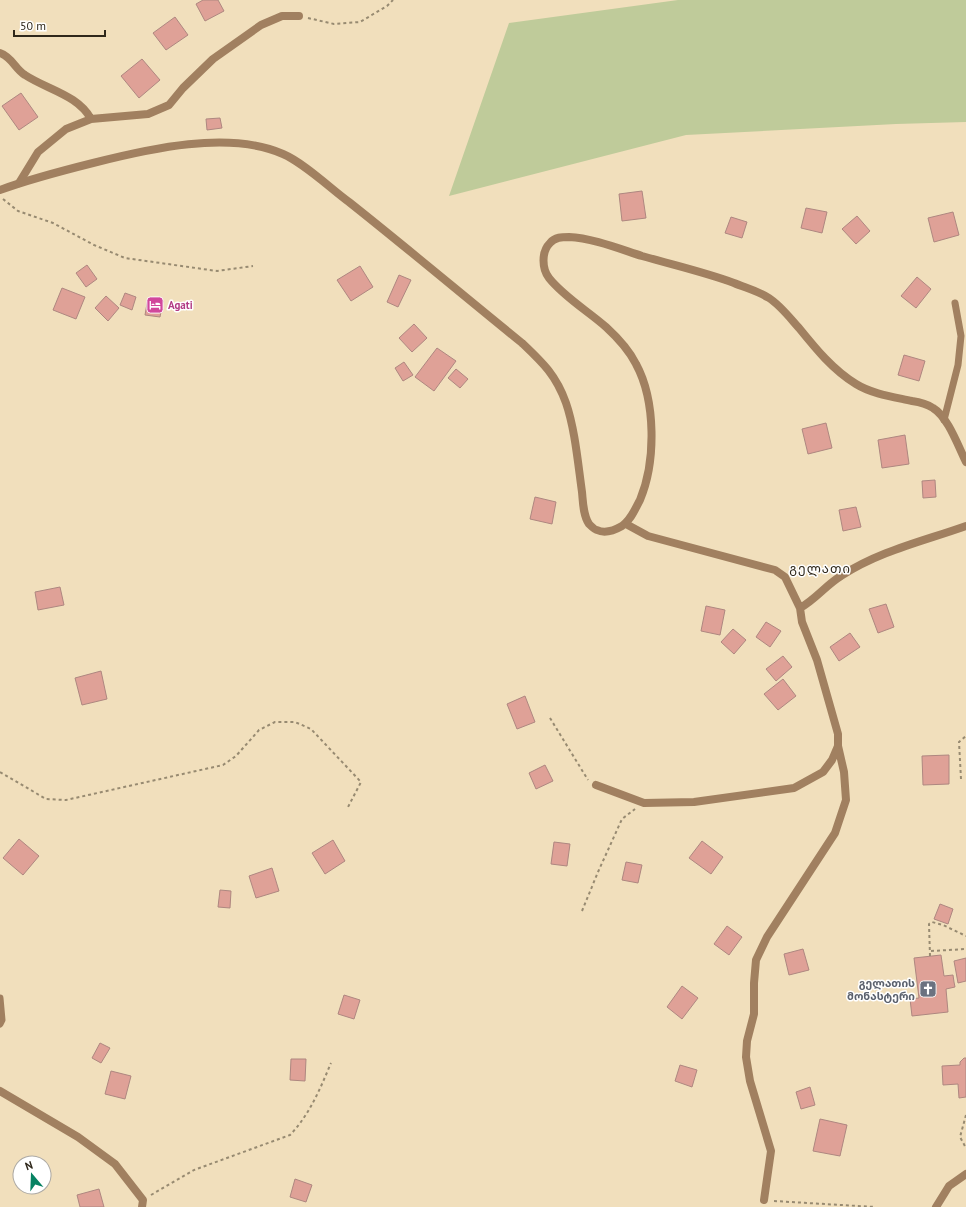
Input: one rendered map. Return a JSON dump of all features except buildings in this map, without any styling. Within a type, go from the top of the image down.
[{"type":"street","points":[[19,183],[38,152],[66,129],[91,119],[148,114],[169,105],[183,88],[214,59],[262,24],[282,16],[299,16]]},
{"type":"street","points":[[0,53],[6,55],[24,75],[76,102],[86,110],[91,119]]},
{"type":"street","points":[[0,190],[50,173],[125,155],[174,146],[235,143],[259,147],[283,154],[358,209],[522,343],[545,364],[558,384],[567,405],[574,438],[584,511],[588,523],[596,530],[605,532],[616,530],[626,524],[634,512],[642,493],[650,466],[651,437],[649,402],[643,379],[636,363],[624,346],[605,326],[568,296],[548,277],[544,265],[544,255],[550,243],[559,237],[572,237],[594,242],[720,278],[756,291],[771,299],[789,317],[825,359],[841,374],[859,386],[933,408],[944,420],[966,462]]},
{"type":"street","points":[[626,524],[648,536],[679,546],[775,570],[784,577],[800,608],[802,622],[817,660],[838,734],[838,746],[844,772],[846,800],[835,833],[767,937],[756,960],[754,1014],[747,1041],[746,1057],[750,1081],[771,1151],[764,1200]]},
{"type":"street","points":[[800,608],[810,602],[840,576],[876,557],[966,526]]},
{"type":"street","points":[[596,785],[644,803],[694,802],[794,788],[823,772],[832,760],[838,746]]},
{"type":"street","points":[[0,1091],[78,1137],[115,1164],[142,1204]]},
{"type":"street","points":[[936,1207],[949,1186],[966,1174]]},
{"type":"lane","points":[[944,420],[958,365],[961,336],[955,303]]},
{"type":"lane","points":[[0,998],[2,1020],[0,1024]]},
{"type":"path","points":[[299,16],[334,24],[360,22],[388,6],[393,0]]},
{"type":"path","points":[[0,198],[18,211],[53,224],[94,245],[125,258],[217,270],[254,266]]},
{"type":"path","points":[[550,718],[586,779],[596,785]]},
{"type":"path","points":[[0,772],[46,799],[66,800],[223,765],[236,756],[259,730],[275,722],[295,722],[310,729],[361,782],[347,809]]},
{"type":"path","points":[[961,779],[959,742],[966,736]]},
{"type":"path","points":[[582,911],[622,819],[644,803]]},
{"type":"path","points":[[930,956],[929,924],[932,922],[943,925],[966,936]]},
{"type":"path","points":[[931,951],[966,949]]},
{"type":"path","points":[[142,1204],[194,1170],[290,1135],[314,1103],[331,1063]]},
{"type":"path","points":[[966,1115],[960,1137],[966,1148]]},
{"type":"path","points":[[764,1200],[875,1207]]},
{"type":"green space","points":[[678,0],[966,0],[966,122],[896,124],[686,135],[449,196],[509,23]]},
{"type":"place","name":"Agati","points":[[155,305]]},
{"type":"place","name":"გელათის მონასტერი","points":[[928,989]]},
{"type":"district","name":"გელათი","points":[[820,568]]}]
